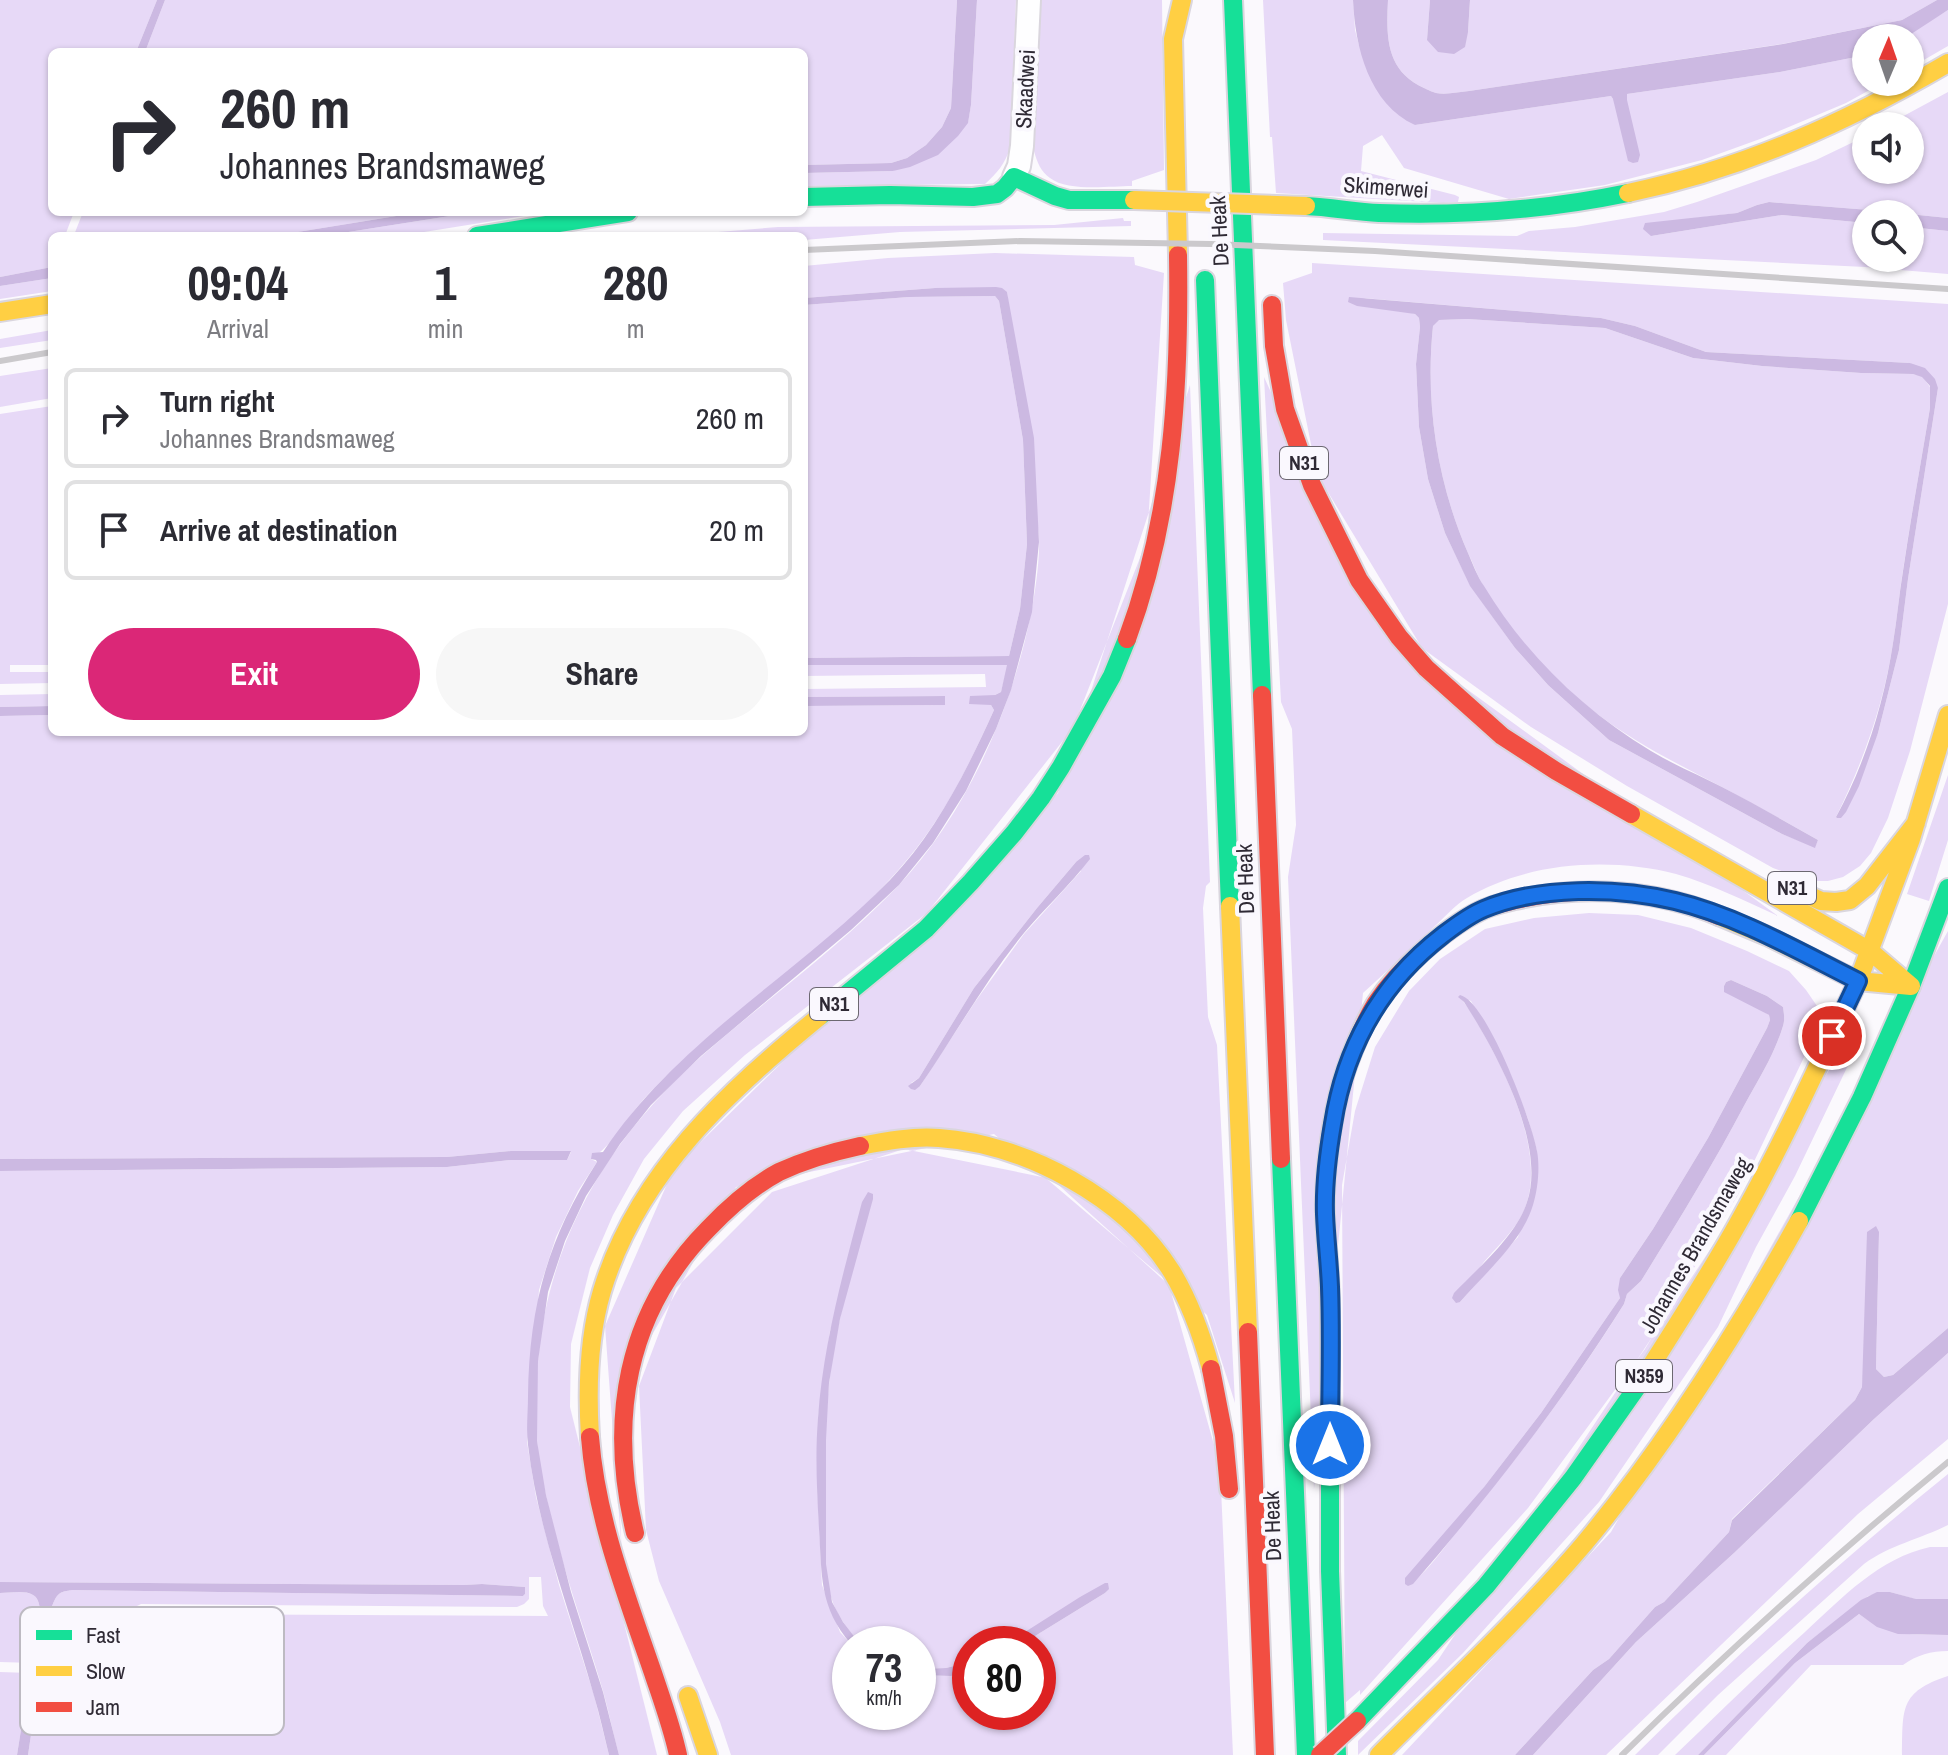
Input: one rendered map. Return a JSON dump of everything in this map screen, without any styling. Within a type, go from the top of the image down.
[{"type":"main road","name":"N31","points":[[678,1755],[619,1571],[598,1494],[589,1405],[591,1347],[600,1301],[621,1239],[659,1172],[739,1084],[923,931],[1003,847],[1045,794],[1117,666],[1144,591],[1160,529],[1172,461],[1179,330],[1173,39],[1182,0]]},
{"type":"main road","points":[[1193,0],[1194,31]]},
{"type":"main road","name":"De Heak","points":[[1233,0],[1306,1755]]},
{"type":"main road","points":[[1240,0],[1252,54]]},
{"type":"main road","name":"Skimerwei","points":[[1014,177],[1069,200],[1306,206],[1450,214],[1561,204],[1682,180],[1755,157],[1859,112],[1948,63]]},
{"type":"main road","points":[[808,197],[986,196],[997,194],[1014,177]]},
{"type":"main road","name":"De Heak","points":[[1201,184],[1203,225]]},
{"type":"main road","points":[[1264,191],[1266,222]]},
{"type":"main road","points":[[502,232],[603,216]]},
{"type":"main road","name":"De Heak","points":[[1204,267],[1265,1755]]},
{"type":"main road","name":"N31","points":[[1270,284],[1274,346],[1285,409],[1312,485],[1359,580],[1399,637],[1435,677],[1502,736],[1556,771],[1870,951]]},
{"type":"main road","points":[[0,312],[48,305]]},
{"type":"main road","name":"Johannes Brandsmaweg","points":[[1320,1755],[1357,1721],[1486,1586],[1573,1478],[1693,1301],[1794,1117],[1858,981],[1916,823],[1948,715]]},
{"type":"main road","name":"N31","points":[[1701,854],[1752,868],[1821,901],[1850,900],[1863,891],[1916,823]]},
{"type":"main road","name":"N359","points":[[1379,1755],[1515,1620],[1608,1515],[1724,1351],[1787,1244],[1846,1132],[1886,1047],[1948,888]]},
{"type":"main road","name":"N31","points":[[1337,1755],[1330,1571],[1330,1288],[1326,1185],[1339,1093],[1349,1060],[1376,1004],[1429,946],[1481,910],[1538,895],[1589,891],[1649,895],[1703,909],[1767,936],[1858,981]]},
{"type":"main road","points":[[1870,951],[1911,986]]},
{"type":"main road","points":[[1858,981],[1911,986]]},
{"type":"main road","points":[[638,1543],[625,1489],[623,1441],[626,1388],[635,1347],[656,1300],[680,1259],[711,1224],[781,1171],[834,1152],[888,1141],[940,1138],[989,1147],[1043,1164],[1083,1185],[1147,1239],[1178,1282],[1214,1378],[1222,1422],[1230,1513]]},
{"type":"main road","points":[[682,1680],[708,1755]]},
{"type":"street","name":"Skaadwei","points":[[1014,177],[1022,146],[1029,0]]},
{"type":"shaded area","points":[[0,0],[157,0],[138,48],[48,48],[48,216],[72,216],[66,232],[48,232],[48,268],[0,277]]},
{"type":"shaded area","points":[[157,0],[165,0],[147,48],[138,48]]},
{"type":"shaded area","points":[[165,0],[957,0],[951,108],[942,127],[926,145],[907,158],[891,163],[808,165],[808,48],[147,48]]},
{"type":"shaded area","points":[[957,0],[977,0],[971,105],[968,123],[958,136],[938,155],[910,167],[893,171],[808,173],[808,165],[891,163],[907,158],[926,145],[942,127],[951,108]]},
{"type":"shaded area","points":[[977,0],[1016,0],[1010,148],[1003,164],[985,184],[808,186],[808,173],[893,171],[968,122]]},
{"type":"shaded area","points":[[1039,0],[1162,0],[1164,170],[1132,181],[1132,186],[1090,187],[1058,182],[1042,170],[1034,151]]},
{"type":"shaded area","points":[[1263,0],[1353,0],[1359,45],[1415,125],[1611,96],[1613,99],[1627,100],[1627,94],[1780,72],[1852,58],[1852,96],[1859,96],[1760,139],[1702,160],[1605,185],[1509,199],[1404,168],[1382,135],[1363,146],[1361,171],[1455,195],[1459,197],[1458,202],[1276,193]]},
{"type":"shaded area","points":[[1353,0],[1388,0],[1388,40],[1395,62],[1411,81],[1444,94],[1783,44],[1852,30],[1852,58],[1780,72],[1627,94],[1640,155],[1638,162],[1633,163],[1628,161],[1611,96],[1415,125],[1399,116],[1376,89],[1361,55]]},
{"type":"shaded area","points":[[1388,0],[1430,0],[1427,40],[1468,32],[1470,0],[1937,0],[1902,20],[1852,24],[1852,30],[1782,44],[1444,94],[1424,88],[1402,72],[1391,52],[1387,27]]},
{"type":"shaded area","points":[[1430,0],[1470,0],[1465,47],[1454,54],[1438,52],[1427,40]]},
{"type":"shaded area","points":[[1937,0],[1948,0],[1948,10],[1924,26],[1882,24],[1902,20]]},
{"type":"shaded area","points":[[1948,10],[1948,46],[1924,60],[1924,25]]},
{"type":"shaded area","points":[[1948,92],[1948,218],[1924,216],[1924,200],[1852,200],[1852,209],[1769,202],[1737,213],[1696,218],[1651,236],[1782,215],[1852,222],[1852,266],[1323,240],[1323,233],[1517,236],[1529,231],[1575,227],[1664,212],[1816,160],[1852,143],[1852,184],[1924,184],[1924,112],[1911,112]]},
{"type":"shaded area","points":[[1769,202],[1852,209],[1852,222],[1782,215],[1651,236],[1643,229],[1645,223],[1737,213]]},
{"type":"shaded area","points":[[1924,215],[1948,218],[1948,231],[1924,228]]},
{"type":"shaded area","points":[[81,216],[396,216],[298,232],[75,232]]},
{"type":"shaded area","points":[[396,216],[450,216],[348,232],[298,232]]},
{"type":"shaded area","points":[[450,216],[524,216],[424,232],[348,232]]},
{"type":"shaded area","points":[[1123,218],[1124,221],[1131,221],[1131,226],[900,232],[808,240],[808,232],[717,232],[778,227],[1054,225]]},
{"type":"shaded area","points":[[1924,228],[1948,231],[1948,274],[1924,272]]},
{"type":"shaded area","points":[[995,253],[1134,257],[1135,265],[1164,273],[1147,540],[1073,728],[927,913],[745,1055],[683,1111],[644,1159],[613,1215],[590,1268],[571,1344],[570,1407],[657,1755],[619,1755],[603,1691],[562,1559],[538,1454],[538,1360],[556,1271],[590,1191],[640,1119],[704,1054],[875,909],[922,858],[945,827],[983,759],[998,723],[1023,650],[1033,605],[1038,528],[1007,292],[935,288],[808,298],[808,266]]},
{"type":"shaded area","points":[[1312,263],[1948,304],[1948,604],[1910,751],[1888,818],[1871,853],[1860,866],[1843,877],[1828,881],[1809,881],[1773,868],[1627,786],[1531,727],[1422,648],[1317,474],[1286,320],[1283,283],[1312,273]],"holes":[[[1363,298],[1601,318],[1635,326],[1706,352],[1910,363],[1938,388],[1899,650],[1878,733],[1838,818],[1871,732],[1889,666],[1930,408],[1930,387],[1922,376],[1762,366],[1693,358],[1605,328],[1467,319],[1438,320],[1433,326],[1432,413],[1448,498],[1483,586],[1507,621],[1548,670],[1611,724],[1657,753],[1818,840],[1815,847],[1782,834],[1609,740],[1548,685],[1515,648],[1470,585],[1445,533],[1428,479],[1419,427],[1416,364],[1419,318],[1415,314]]]},
{"type":"shaded area","points":[[48,268],[48,279],[0,286],[0,277]]},
{"type":"shaded area","points":[[48,279],[48,292],[0,299],[0,286]]},
{"type":"shaded area","points":[[996,287],[1007,292],[1034,438],[1039,542],[1032,612],[1011,690],[996,729],[966,791],[933,843],[899,885],[851,930],[701,1056],[651,1105],[620,1144],[586,1196],[565,1241],[548,1292],[538,1361],[537,1441],[546,1495],[571,1592],[603,1692],[619,1755],[609,1755],[547,1541],[533,1477],[527,1427],[529,1363],[537,1302],[544,1274],[566,1218],[597,1162],[591,1159],[592,1153],[603,1152],[633,1112],[702,1042],[817,947],[890,880],[922,842],[949,800],[994,710],[991,705],[969,704],[970,696],[1001,692],[1007,665],[808,665],[808,658],[1009,656],[1020,609],[1027,544],[1023,440],[999,301],[995,296],[909,297],[808,305],[808,298],[935,288]]},
{"type":"shaded area","points":[[995,296],[999,301],[1023,440],[1027,544],[1020,609],[1009,656],[808,658],[808,305],[909,297]]},
{"type":"shaded area","points":[[1349,297],[1601,318],[1635,326],[1706,352],[1910,363],[1925,368],[1935,379],[1938,388],[1899,650],[1878,733],[1859,786],[1846,812],[1837,818],[1872,733],[1884,688],[1930,408],[1930,386],[1922,377],[1913,374],[1762,366],[1693,358],[1605,328],[1467,319],[1439,320],[1433,326],[1432,413],[1441,470],[1468,553],[1479,578],[1500,611],[1557,679],[1602,717],[1660,756],[1818,840],[1815,848],[1782,834],[1609,740],[1548,685],[1515,648],[1470,586],[1445,533],[1428,479],[1419,427],[1416,364],[1419,318],[1415,314],[1357,306],[1348,302]]},
{"type":"shaded area","points":[[48,331],[48,341],[0,348],[0,339]]},
{"type":"shaded area","points":[[48,369],[48,399],[0,407],[0,376]]},
{"type":"shaded area","points":[[1264,377],[1376,623],[1778,916],[1676,874],[1596,865],[1542,870],[1490,886],[1463,901],[1363,993],[1314,1489],[1288,877],[1296,825],[1292,729],[1281,702]]},
{"type":"shaded area","points":[[1190,385],[1210,882],[1206,886],[1203,908],[1208,1017],[1217,1045],[1235,1403],[1207,1315],[994,1134],[736,1187],[614,1402],[622,1555],[605,1326],[674,1168],[1058,793]],"holes":[[[1076,862],[1081,871],[1024,934],[920,1086],[911,1083],[919,1078],[974,988],[1037,908]]]},
{"type":"shaded area","points":[[48,407],[48,665],[10,665],[10,672],[48,672],[48,683],[0,684],[0,414]]},
{"type":"shaded area","points":[[808,665],[1008,665],[1001,692],[995,695],[991,705],[994,710],[971,760],[924,838],[900,868],[845,923],[695,1049],[649,1093],[613,1139],[591,1159],[597,1162],[578,1191],[556,1237],[539,1290],[527,1442],[536,1497],[559,1585],[594,1695],[609,1755],[28,1755],[31,1735],[284,1735],[284,1615],[548,1616],[543,1606],[541,1577],[529,1577],[529,1599],[517,1607],[141,1604],[135,1607],[52,1607],[59,1594],[71,1590],[523,1596],[525,1587],[482,1584],[0,1582],[0,1171],[447,1167],[511,1160],[567,1160],[571,1152],[511,1151],[447,1157],[0,1159],[0,716],[48,715],[48,736],[808,736],[808,706],[944,705],[944,696],[808,697],[808,689],[986,687],[985,674],[808,676]]},
{"type":"shaded area","points":[[48,694],[48,706],[0,707],[0,695]]},
{"type":"shaded area","points":[[945,696],[945,705],[808,706],[808,697]]},
{"type":"shaded area","points":[[48,706],[48,715],[0,716],[0,707]]},
{"type":"shaded area","points":[[1948,775],[1948,840],[1929,901],[1907,894]]},
{"type":"shaded area","points":[[1085,855],[1089,855],[1090,859],[1010,951],[920,1086],[911,1089],[908,1086],[919,1078],[974,988],[1037,908]]},
{"type":"shaded area","points":[[1589,913],[1638,915],[1691,928],[1789,971],[1817,1006],[1819,1026],[1738,1195],[1645,1349],[1528,1508],[1360,1695],[1360,1690],[1345,1703],[1342,1185],[1355,1111],[1375,1047],[1409,991],[1440,959],[1485,929],[1534,918]],"holes":[[[1731,980],[1783,1007],[1783,1026],[1766,1066],[1681,1216],[1641,1281],[1627,1294],[1624,1304],[1586,1362],[1505,1472],[1436,1558],[1408,1586],[1541,1413],[1620,1298],[1620,1278],[1708,1138],[1767,1028],[1769,1015],[1724,986]],[[1459,997],[1471,1001],[1510,1073],[1537,1151],[1537,1180],[1518,1237],[1460,1302],[1456,1302],[1520,1219],[1531,1182],[1527,1137],[1512,1092],[1478,1023]]]},
{"type":"shaded area","points":[[1948,931],[1948,1328],[1893,1375],[1884,1377],[1876,1369],[1879,1232],[1862,1387],[1855,1400],[1732,1519],[1729,1532],[1609,1659],[1593,1670],[1515,1755],[1402,1755],[1611,1532]]},
{"type":"shaded area","points":[[1731,980],[1783,1007],[1783,1026],[1766,1066],[1668,1237],[1641,1281],[1627,1294],[1624,1304],[1576,1377],[1470,1517],[1408,1586],[1405,1578],[1484,1487],[1541,1413],[1620,1298],[1620,1278],[1708,1138],[1767,1028],[1769,1015],[1724,992],[1726,982]]},
{"type":"shaded area","points":[[1460,995],[1471,1002],[1483,1018],[1507,1064],[1533,1136],[1538,1171],[1533,1205],[1520,1232],[1491,1268],[1456,1303],[1452,1298],[1454,1293],[1495,1251],[1522,1215],[1531,1179],[1530,1153],[1515,1098],[1490,1045],[1458,997]]},
{"type":"shaded area","points":[[1857,1028],[1864,1032],[1718,1327],[1599,1502],[1463,1653],[1358,1755],[1358,1741],[1438,1660]]},
{"type":"shaded area","points":[[904,1149],[1052,1179],[1169,1285],[1220,1466],[1233,1755],[731,1755],[720,1722],[659,1581],[646,1530],[639,1386],[676,1288],[772,1192]],"holes":[[[873,1199],[853,1267],[832,1360],[828,1398],[824,1539],[827,1580],[833,1603],[846,1626],[936,1626],[936,1668],[946,1668],[952,1666],[952,1626],[1039,1626],[1109,1588],[1051,1626],[1056,1626],[1056,1730],[952,1730],[952,1676],[936,1676],[936,1730],[832,1730],[832,1626],[838,1626],[822,1585],[817,1482],[818,1418],[830,1331]]]},
{"type":"shaded area","points":[[511,1151],[571,1151],[567,1160],[511,1160],[447,1167],[0,1171],[0,1159],[447,1157]]},
{"type":"shaded area","points":[[868,1192],[873,1194],[840,1319],[829,1383],[826,1564],[832,1602],[846,1626],[839,1626],[824,1590],[817,1432],[824,1363],[862,1202]]},
{"type":"shaded area","points":[[1876,1226],[1879,1232],[1876,1369],[1884,1377],[1893,1375],[1948,1328],[1948,1353],[1636,1642],[1533,1755],[1515,1755],[1593,1670],[1609,1659],[1729,1532],[1732,1520],[1855,1400],[1862,1387],[1867,1232]]},
{"type":"shaded area","points":[[1948,1353],[1948,1439],[1858,1514],[1606,1755],[1533,1755],[1636,1642]]},
{"type":"shaded area","points":[[1948,1474],[1948,1525],[1884,1552],[1864,1564],[1718,1695],[1658,1755],[1635,1755],[1788,1611]]},
{"type":"shaded area","points":[[1930,1547],[1948,1547],[1948,1599],[1915,1599],[1890,1592],[1868,1596],[1807,1643],[1698,1755],[1675,1755],[1862,1581],[1894,1560]]},
{"type":"shaded area","points":[[0,1582],[482,1584],[525,1587],[523,1596],[72,1590],[59,1594],[52,1607],[40,1607],[33,1595],[26,1593],[0,1593]]},
{"type":"shaded area","points":[[1108,1583],[1109,1589],[1105,1593],[1051,1626],[1034,1626]]},
{"type":"shaded area","points":[[1877,1592],[1916,1599],[1948,1599],[1948,1635],[1898,1634],[1877,1627],[1859,1614],[1795,1663],[1704,1755],[1698,1755],[1807,1643],[1861,1600]]},
{"type":"shaded area","points":[[0,1593],[33,1595],[40,1606],[20,1607],[20,1663],[0,1662]]},
{"type":"shaded area","points":[[1859,1614],[1892,1631],[1948,1635],[1948,1651],[1924,1654],[1903,1665],[1811,1665],[1726,1755],[1704,1755],[1795,1663]]},
{"type":"shaded area","points":[[952,1666],[952,1676],[936,1676],[936,1668]]},
{"type":"shaded area","points":[[0,1672],[20,1673],[20,1735],[17,1755],[0,1755]]},
{"type":"shaded area","points":[[1948,1676],[1948,1755],[1902,1755],[1907,1704],[1920,1689]]},
{"type":"shaded area","points":[[20,1735],[31,1735],[28,1755],[17,1755]]},
{"type":"railway","points":[[808,250],[1020,241],[1211,244],[1375,251],[1948,289]]},
{"type":"railway","points":[[0,361],[48,353]]},
{"type":"railway","points":[[1622,1755],[1782,1605],[1948,1462]]},
{"type":"traffic: fast","points":[[1233,0],[1262,695]]},
{"type":"traffic: fast","points":[[808,197],[973,197],[997,194],[1014,177],[1069,200],[1134,200]]},
{"type":"traffic: fast","points":[[1306,206],[1379,213],[1442,214],[1535,208],[1628,193]]},
{"type":"traffic: fast","points":[[502,232],[603,216]]},
{"type":"traffic: fast","points":[[1205,280],[1230,906]]},
{"type":"traffic: fast","points":[[820,1016],[926,929],[1014,833],[1061,767],[1112,676],[1127,639]]},
{"type":"traffic: fast","points":[[1911,986],[1948,888]]},
{"type":"traffic: fast","points":[[1799,1221],[1862,1097],[1911,986]]},
{"type":"traffic: fast","points":[[1281,1159],[1306,1755]]},
{"type":"traffic: fast","points":[[1330,1306],[1330,1571],[1337,1755]]},
{"type":"traffic: fast","points":[[1357,1721],[1486,1586],[1573,1478],[1642,1380]]},
{"type":"traffic: slow","points":[[1178,255],[1173,39],[1182,0]]},
{"type":"traffic: slow","points":[[1628,193],[1712,171],[1793,141],[1872,105],[1948,63]]},
{"type":"traffic: slow","points":[[1134,200],[1306,206]]},
{"type":"traffic: slow","points":[[0,312],[48,305]]},
{"type":"traffic: slow","points":[[1860,976],[1911,839],[1948,715]]},
{"type":"traffic: slow","points":[[1631,814],[1870,951],[1911,986]]},
{"type":"traffic: slow","points":[[1790,887],[1821,901],[1850,900],[1867,886],[1916,823]]},
{"type":"traffic: slow","points":[[1230,906],[1248,1332]]},
{"type":"traffic: slow","points":[[1719,916],[1858,981],[1911,986]]},
{"type":"traffic: slow","points":[[1642,1380],[1757,1189],[1858,981]]},
{"type":"traffic: slow","points":[[590,1437],[590,1364],[597,1309],[618,1249],[638,1209],[662,1172],[720,1105],[820,1016]]},
{"type":"traffic: slow","points":[[860,1146],[919,1138],[972,1142],[1039,1164],[1101,1199],[1152,1245],[1172,1272],[1199,1332],[1211,1369]]},
{"type":"traffic: slow","points":[[1379,1755],[1534,1599],[1614,1507],[1698,1388],[1799,1221]]},
{"type":"traffic: slow","points":[[688,1696],[708,1755]]},
{"type":"traffic: jam","points":[[1127,639],[1155,545],[1164,498],[1175,401],[1178,255]]},
{"type":"traffic: jam","points":[[1272,305],[1274,346],[1285,409],[1312,485],[1359,580],[1399,637],[1426,668],[1502,736],[1631,814]]},
{"type":"traffic: jam","points":[[1262,695],[1281,1159]]},
{"type":"traffic: jam","points":[[1330,1306],[1326,1184],[1330,1138],[1339,1093],[1354,1047],[1370,1013],[1385,990],[1409,964],[1466,918],[1498,904],[1540,895],[1592,891],[1644,895],[1719,916]]},
{"type":"traffic: jam","points":[[635,1533],[623,1450],[624,1410],[630,1370],[641,1333],[658,1296],[680,1262],[708,1229],[751,1190],[789,1168],[860,1146]]},
{"type":"traffic: jam","points":[[1248,1332],[1265,1755]]},
{"type":"traffic: jam","points":[[1211,1369],[1224,1436],[1229,1489]]},
{"type":"traffic: jam","points":[[590,1437],[606,1527],[678,1755]]},
{"type":"traffic: jam","points":[[1320,1755],[1357,1721]]},
{"type":"route","points":[[1330,1445],[1330,1288],[1325,1214],[1339,1093],[1349,1060],[1376,1004],[1410,963],[1429,946],[1481,910],[1538,895],[1621,892],[1677,901],[1767,936],[1858,981],[1832,1036]]}]
